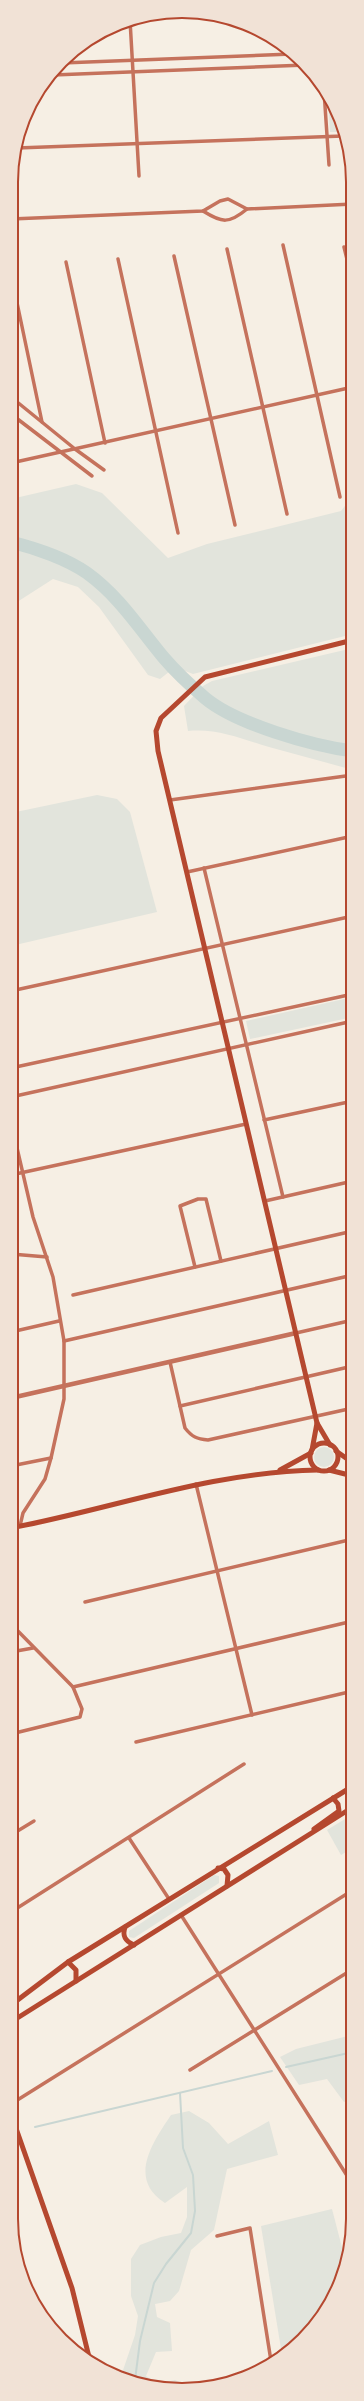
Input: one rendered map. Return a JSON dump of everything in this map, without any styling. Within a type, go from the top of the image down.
[{"type":"main road","points":[[346,642],[205,677],[161,718],[156,731],[170,800],[315,1416],[317,1423],[330,1445],[346,1458]]},
{"type":"main road","points":[[317,1423],[311,1451],[312,1464],[318,1470]]},
{"type":"main road","points":[[279,1470],[322,1443],[330,1445]]},
{"type":"main road","points":[[329,1470],[337,1462],[336,1451]]},
{"type":"main road","points":[[20,1526],[239,1475],[279,1470],[329,1470],[346,1474]]},
{"type":"main road","points":[[18,2000],[68,1962],[346,1790]]},
{"type":"main road","points":[[308,1836],[319,1824],[338,1811],[338,1804],[333,1798]]},
{"type":"main road","points":[[18,2018],[346,1812]]},
{"type":"main road","points":[[218,1868],[224,1869],[228,1875],[227,1886]]},
{"type":"main road","points":[[125,1927],[124,1936],[126,1940],[134,1945]]},
{"type":"main road","points":[[68,1962],[76,1970],[76,1981]]},
{"type":"main road","points":[[18,2134],[72,2288],[88,2353]]},
{"type":"street","points":[[130,27],[139,176]]},
{"type":"street","points":[[70,63],[285,54]]},
{"type":"street","points":[[58,75],[297,65]]},
{"type":"street","points":[[325,101],[329,165]]},
{"type":"street","points":[[22,148],[339,136]]},
{"type":"street","points":[[18,219],[203,211],[220,201],[228,200],[247,209],[346,204]]},
{"type":"street","points":[[203,211],[220,220],[229,220],[247,209]]},
{"type":"street","points":[[284,245],[340,497]]},
{"type":"street","points":[[344,247],[346,255]]},
{"type":"street","points":[[227,249],[287,514]]},
{"type":"street","points":[[174,256],[235,525]]},
{"type":"street","points":[[118,259],[178,533]]},
{"type":"street","points":[[66,262],[105,443]]},
{"type":"street","points":[[18,307],[42,422]]},
{"type":"street","points":[[18,461],[346,389]]},
{"type":"street","points":[[18,402],[75,449],[104,470]]},
{"type":"street","points":[[18,420],[92,476]]},
{"type":"street","points":[[170,800],[346,776]]},
{"type":"street","points":[[187,872],[346,838]]},
{"type":"street","points":[[204,868],[283,1197]]},
{"type":"street","points":[[18,989],[346,918]]},
{"type":"street","points":[[18,1066],[346,995]]},
{"type":"street","points":[[18,1095],[346,1023]]},
{"type":"street","points":[[264,1120],[346,1102]]},
{"type":"street","points":[[18,1173],[246,1124]]},
{"type":"street","points":[[18,1154],[33,1217],[53,1277],[59,1321],[64,1341],[65,1386],[51,1458],[45,1479],[23,1513],[20,1526]]},
{"type":"street","points":[[264,1201],[346,1183]]},
{"type":"street","points":[[195,1267],[180,1206],[198,1199],[206,1199],[221,1261]]},
{"type":"street","points":[[73,1295],[346,1233]]},
{"type":"street","points":[[18,1255],[47,1257]]},
{"type":"street","points":[[64,1341],[346,1277]]},
{"type":"street","points":[[18,1330],[59,1321]]},
{"type":"street","points":[[18,1396],[346,1322]]},
{"type":"street","points":[[170,1362],[185,1428],[192,1436],[199,1439],[208,1440],[346,1409]]},
{"type":"street","points":[[180,1406],[346,1368]]},
{"type":"street","points":[[18,1465],[51,1458]]},
{"type":"street","points":[[196,1484],[252,1715]]},
{"type":"street","points":[[85,1602],[346,1541]]},
{"type":"street","points":[[73,1687],[346,1623]]},
{"type":"street","points":[[18,1632],[73,1687],[82,1709],[80,1717],[18,1732]]},
{"type":"street","points":[[18,1651],[33,1648]]},
{"type":"street","points":[[136,1742],[346,1694]]},
{"type":"street","points":[[18,1908],[244,1764]]},
{"type":"street","points":[[18,1831],[34,1821]]},
{"type":"street","points":[[129,1838],[170,1899]]},
{"type":"street","points":[[18,2100],[346,1894]]},
{"type":"street","points":[[182,1915],[346,2175]]},
{"type":"street","points":[[190,2070],[346,1973]]},
{"type":"street","points":[[217,2236],[250,2228],[271,2356]]},
{"type":"shaded area","points":[[329,108],[338,132],[330,132]]},
{"type":"shaded area","points":[[76,484],[102,493],[168,558],[207,544],[341,511],[346,504],[346,636],[193,674],[175,667],[160,679],[148,675],[99,607],[78,587],[53,579],[18,601],[18,497]]},
{"type":"shaded area","points":[[346,650],[346,768],[229,735],[199,730],[188,731],[184,706],[203,686],[212,681]]},
{"type":"shaded area","points":[[97,795],[117,799],[130,812],[157,912],[18,944],[18,812]]},
{"type":"shaded area","points":[[346,999],[346,1018],[250,1039],[246,1021]]},
{"type":"shaded area","points":[[320,1447],[328,1447],[334,1453],[334,1461],[328,1467],[320,1467],[314,1461],[314,1453]]},
{"type":"shaded area","points":[[346,1818],[346,1852],[341,1855],[327,1830]]},
{"type":"shaded area","points":[[214,1875],[219,1876],[219,1883],[134,1938],[129,1937],[129,1931]]},
{"type":"shaded area","points":[[346,2036],[346,2101],[344,2102],[327,2079],[299,2085],[280,2057],[296,2049]]},
{"type":"shaded area","points":[[189,2111],[209,2123],[228,2144],[269,2121],[278,2155],[227,2169],[214,2230],[191,2250],[179,2291],[170,2301],[155,2304],[157,2317],[170,2323],[172,2351],[156,2352],[146,2376],[153,2380],[122,2372],[135,2335],[138,2316],[131,2296],[131,2259],[140,2245],[161,2237],[181,2233],[187,2217],[187,2187],[165,2203],[154,2193],[147,2183],[145,2172],[151,2148],[171,2115]]},
{"type":"shaded area","points":[[332,2209],[343,2251],[334,2282],[324,2301],[312,2319],[298,2335],[281,2350],[261,2226]]},
{"type":"shaded area","points":[[175,2380],[182,2383],[165,2382]]},
{"type":"waterway","points":[[18,544],[60,559],[87,573],[119,602],[164,658],[189,684],[219,708],[255,725],[297,739],[346,750]]},
{"type":"waterway","points":[[286,2067],[346,2054]]},
{"type":"waterway","points":[[35,2127],[272,2071]]},
{"type":"waterway","points":[[136,2376],[140,2341],[154,2283],[166,2264],[191,2233],[195,2211],[193,2175],[183,2148],[180,2093]]}]
